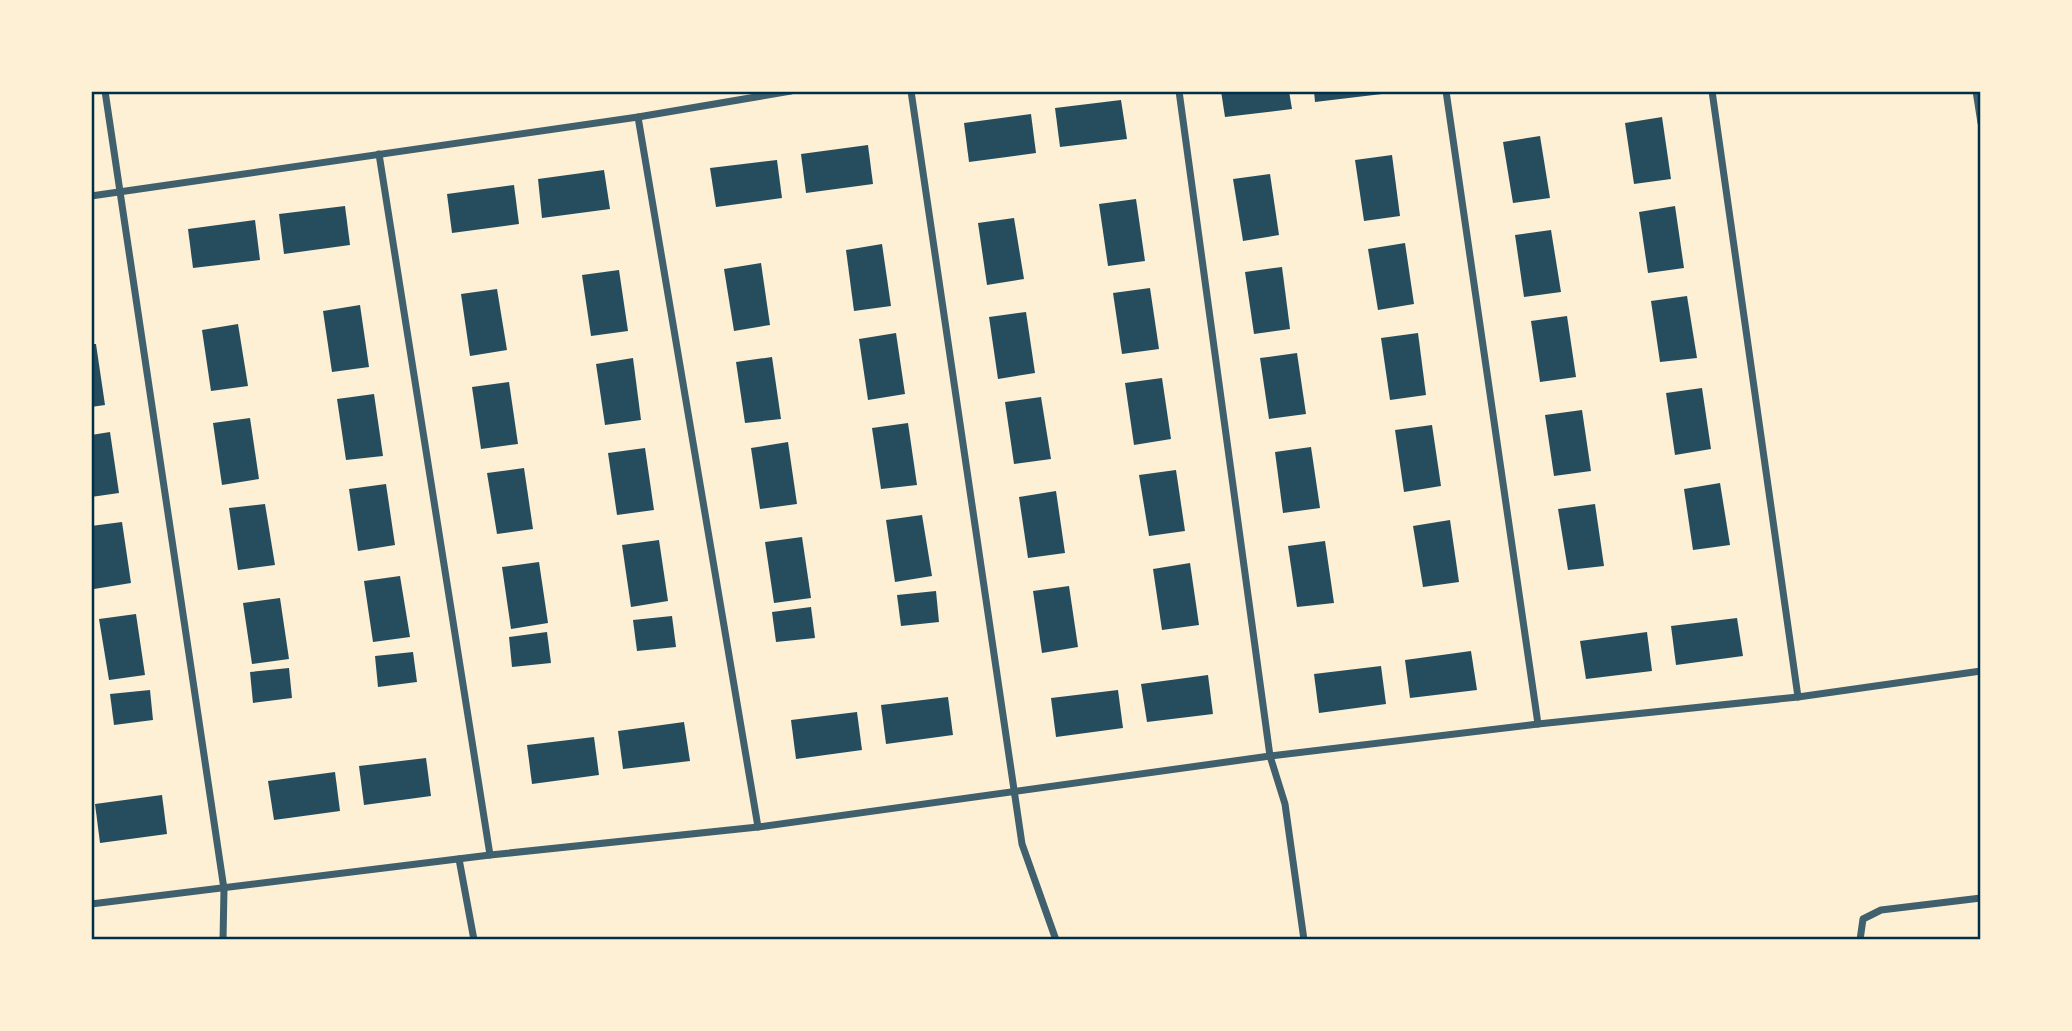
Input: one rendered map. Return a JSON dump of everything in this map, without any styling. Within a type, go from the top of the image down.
[{"type":"street","points":[[106,91],[224,889],[223,940]]},
{"type":"street","points":[[91,195],[638,117],[791,91]]},
{"type":"street","points":[[911,91],[1022,844],[1056,940]]},
{"type":"street","points":[[1179,91],[1270,756],[1285,804],[1304,940]]},
{"type":"street","points":[[1446,91],[1538,724]]},
{"type":"street","points":[[1712,91],[1798,697]]},
{"type":"street","points":[[1976,91],[1981,123]]},
{"type":"street","points":[[638,117],[758,827]]},
{"type":"street","points":[[379,154],[490,855]]},
{"type":"street","points":[[91,905],[490,855],[758,827],[1013,789],[1270,756],[1798,697],[1981,671]]},
{"type":"street","points":[[459,859],[474,940]]},
{"type":"street","points":[[1860,940],[1863,919],[1881,910],[1981,898]]},
{"type":"building","points":[[1221,91],[1289,91],[1292,109],[1225,117]]},
{"type":"building","points":[[1314,91],[1382,91],[1382,94],[1315,102]]},
{"type":"building","points":[[1121,100],[1127,139],[1060,147],[1055,108]]},
{"type":"building","points":[[1031,114],[1036,153],[969,162],[964,123]]},
{"type":"building","points":[[1662,117],[1671,179],[1634,184],[1625,123]]},
{"type":"building","points":[[1540,136],[1550,198],[1513,203],[1503,142]]},
{"type":"building","points":[[868,145],[873,184],[806,193],[801,154]]},
{"type":"building","points":[[1392,155],[1400,216],[1364,221],[1355,160]]},
{"type":"building","points":[[777,160],[782,198],[716,207],[710,168]]},
{"type":"building","points":[[604,170],[610,209],[542,218],[538,179]]},
{"type":"building","points":[[1270,174],[1279,235],[1243,241],[1233,179]]},
{"type":"building","points":[[514,185],[519,224],[452,233],[447,194]]},
{"type":"building","points":[[1136,199],[1145,261],[1108,266],[1099,204]]},
{"type":"building","points":[[345,206],[350,245],[284,254],[279,214]]},
{"type":"building","points":[[1675,206],[1684,268],[1648,273],[1639,212]]},
{"type":"building","points":[[1014,218],[1024,279],[987,285],[978,223]]},
{"type":"building","points":[[255,220],[260,260],[193,268],[188,229]]},
{"type":"building","points":[[1551,230],[1561,292],[1524,297],[1515,235]]},
{"type":"building","points":[[1405,243],[1414,304],[1378,310],[1368,249]]},
{"type":"building","points":[[882,244],[891,306],[854,311],[846,250]]},
{"type":"building","points":[[761,263],[770,325],[734,331],[724,269]]},
{"type":"building","points":[[1282,267],[1290,329],[1254,334],[1245,272]]},
{"type":"building","points":[[619,270],[628,331],[591,336],[582,275]]},
{"type":"building","points":[[1150,288],[1159,349],[1122,354],[1113,293]]},
{"type":"building","points":[[497,289],[507,350],[470,356],[461,294]]},
{"type":"building","points":[[1687,296],[1697,358],[1660,362],[1651,301]]},
{"type":"building","points":[[360,305],[369,367],[332,372],[323,311]]},
{"type":"building","points":[[1026,312],[1035,373],[998,379],[989,317]]},
{"type":"building","points":[[1567,316],[1576,377],[1540,382],[1531,321]]},
{"type":"building","points":[[238,324],[248,386],[211,391],[202,330]]},
{"type":"building","points":[[896,333],[905,394],[868,400],[859,339]]},
{"type":"building","points":[[1418,333],[1426,395],[1390,400],[1381,338]]},
{"type":"building","points":[[91,344],[96,344],[105,405],[91,407]]},
{"type":"building","points":[[1297,353],[1306,414],[1269,419],[1260,358]]},
{"type":"building","points":[[772,357],[781,419],[745,423],[736,362]]},
{"type":"building","points":[[633,358],[641,420],[605,425],[596,364]]},
{"type":"building","points":[[1162,378],[1171,439],[1134,445],[1125,383]]},
{"type":"building","points":[[509,382],[518,444],[481,449],[472,387]]},
{"type":"building","points":[[1702,388],[1711,449],[1675,455],[1666,393]]},
{"type":"building","points":[[374,394],[383,456],[346,460],[337,399]]},
{"type":"building","points":[[1041,397],[1051,459],[1014,464],[1005,402]]},
{"type":"building","points":[[1582,410],[1591,471],[1554,476],[1545,415]]},
{"type":"building","points":[[250,418],[259,479],[222,485],[213,423]]},
{"type":"building","points":[[908,423],[917,485],[881,489],[872,428]]},
{"type":"building","points":[[1432,425],[1441,486],[1404,492],[1395,430]]},
{"type":"building","points":[[110,432],[119,493],[91,497],[91,435]]},
{"type":"building","points":[[788,442],[797,504],[760,509],[751,448]]},
{"type":"building","points":[[1311,447],[1320,508],[1283,513],[1275,452]]},
{"type":"building","points":[[645,448],[654,510],[617,515],[608,453]]},
{"type":"building","points":[[524,468],[533,529],[497,534],[487,473]]},
{"type":"building","points":[[1176,470],[1185,531],[1149,536],[1139,475]]},
{"type":"building","points":[[1720,483],[1730,545],[1693,550],[1684,489]]},
{"type":"building","points":[[386,484],[395,545],[358,551],[349,489]]},
{"type":"building","points":[[1056,491],[1065,553],[1028,558],[1019,497]]},
{"type":"building","points":[[265,504],[275,565],[238,570],[229,508]]},
{"type":"building","points":[[1595,504],[1604,566],[1568,570],[1558,509]]},
{"type":"building","points":[[922,515],[932,576],[895,582],[886,520]]},
{"type":"building","points":[[1450,520],[1459,582],[1423,587],[1413,526]]},
{"type":"building","points":[[122,522],[131,583],[94,589],[91,526]]},
{"type":"building","points":[[802,537],[811,598],[774,603],[765,542]]},
{"type":"building","points":[[659,540],[668,601],[631,607],[622,545]]},
{"type":"building","points":[[1325,541],[1334,603],[1297,607],[1288,546]]},
{"type":"building","points":[[539,562],[548,623],[511,629],[502,567]]},
{"type":"building","points":[[1190,563],[1199,625],[1162,630],[1153,569]]},
{"type":"building","points":[[400,576],[410,637],[373,642],[364,581]]},
{"type":"building","points":[[1069,586],[1078,647],[1042,653],[1033,591]]},
{"type":"building","points":[[936,591],[939,622],[901,626],[897,595]]},
{"type":"building","points":[[280,598],[289,659],[252,664],[243,603]]},
{"type":"building","points":[[811,607],[815,638],[776,642],[772,612]]},
{"type":"building","points":[[136,614],[145,675],[109,680],[99,619]]},
{"type":"building","points":[[672,616],[676,647],[637,651],[633,620]]},
{"type":"building","points":[[1737,618],[1743,656],[1676,665],[1671,626]]},
{"type":"building","points":[[547,632],[551,663],[512,667],[509,637]]},
{"type":"building","points":[[1647,632],[1652,671],[1586,679],[1580,641]]},
{"type":"building","points":[[1471,651],[1477,690],[1410,698],[1405,660]]},
{"type":"building","points":[[413,652],[417,682],[378,687],[375,656]]},
{"type":"building","points":[[1381,666],[1386,704],[1319,713],[1314,674]]},
{"type":"building","points":[[289,668],[292,698],[253,703],[250,672]]},
{"type":"building","points":[[1208,675],[1213,714],[1147,722],[1141,684]]},
{"type":"building","points":[[150,690],[153,720],[114,725],[110,694]]},
{"type":"building","points":[[1118,690],[1123,728],[1056,737],[1051,698]]},
{"type":"building","points":[[948,697],[953,735],[886,744],[881,705]]},
{"type":"building","points":[[857,712],[862,750],[796,759],[791,720]]},
{"type":"building","points":[[684,722],[690,761],[623,769],[618,731]]},
{"type":"building","points":[[594,737],[599,775],[532,784],[527,745]]},
{"type":"building","points":[[426,758],[431,796],[364,805],[359,766]]},
{"type":"building","points":[[335,772],[340,811],[274,820],[268,781]]},
{"type":"building","points":[[162,795],[167,834],[100,843],[95,804]]}]
